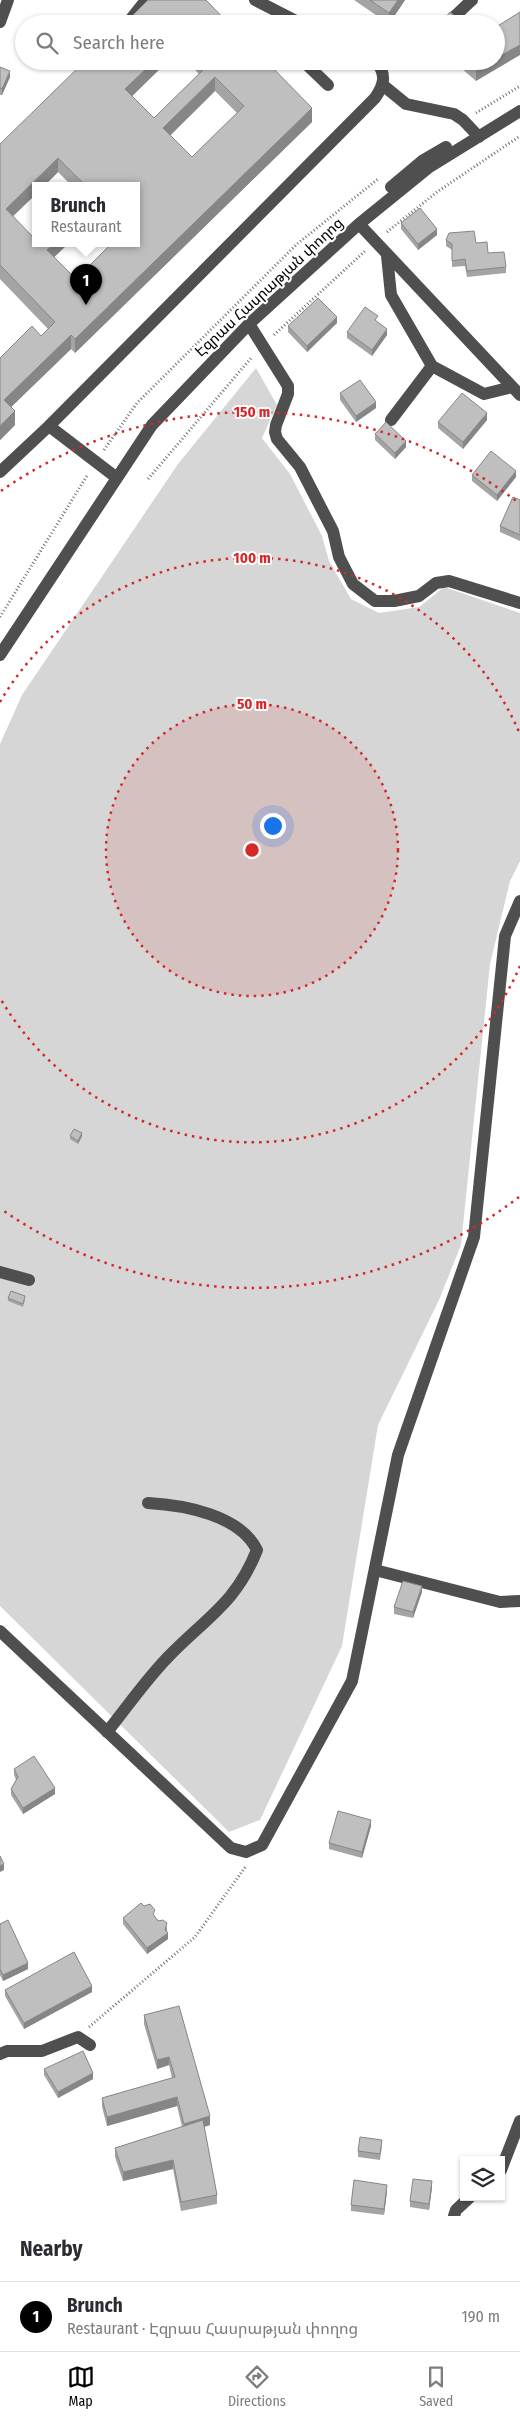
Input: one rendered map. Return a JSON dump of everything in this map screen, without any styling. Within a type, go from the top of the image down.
[{"type":"street","points":[[0,22],[8,0]]},
{"type":"street","points":[[134,15],[146,0]]},
{"type":"street","points":[[255,0],[279,15]]},
{"type":"street","points":[[455,15],[472,0]]},
{"type":"street","points":[[312,70],[328,85]]},
{"type":"street","points":[[0,472],[49,426],[375,98],[384,86],[384,76],[381,70]]},
{"type":"street","points":[[384,86],[406,104],[454,114],[476,134]]},
{"type":"street","name":"Էզրաս Հասրաթյան փողոց","points":[[0,642],[114,475],[152,425],[249,324],[359,224],[428,168],[520,101]]},
{"type":"street","name":"Էզրաս Հասրաթյան փողոց","points":[[0,655],[114,475],[145,421],[243,317],[422,162],[520,111]]},
{"type":"street","points":[[359,224],[387,256],[516,391]]},
{"type":"street","points":[[387,256],[391,295],[432,366],[484,394],[516,391]]},
{"type":"street","points":[[249,324],[288,391],[276,425],[277,439],[300,467],[333,531],[339,557],[353,584],[375,601],[394,601],[419,596],[436,584],[449,581],[520,604]]},
{"type":"street","points":[[392,420],[432,366]]},
{"type":"street","points":[[49,426],[99,456],[114,475]]},
{"type":"street","points":[[0,1630],[231,1848],[246,1852],[262,1845],[352,1681],[398,1454],[474,1237],[505,936],[520,901]]},
{"type":"street","points":[[0,1272],[29,1280]]},
{"type":"street","points":[[107,1732],[170,1655],[207,1622],[237,1591],[249,1570],[257,1550],[244,1533],[213,1515],[175,1505],[148,1503]]},
{"type":"street","points":[[374,1570],[500,1602],[520,1601]]},
{"type":"street","points":[[0,2054],[7,2051],[42,2051],[78,2038],[90,2045]]},
{"type":"street","points":[[505,2160],[520,2121]]},
{"type":"street","points":[[454,2216],[456,2210],[466,2201]]},
{"type":"path","points":[[148,480],[262,346],[375,242],[437,192],[520,136]]},
{"type":"path","points":[[0,617],[99,456]]},
{"type":"path","points":[[78,2038],[195,1937],[262,1845]]},
{"type":"shaded area","points":[[256,368],[277,405],[262,438],[290,474],[322,536],[329,561],[351,599],[379,613],[419,607],[444,587],[520,613],[520,861],[510,881],[490,964],[461,1245],[439,1300],[378,1425],[342,1646],[260,1820],[229,1832],[0,1606],[0,744],[22,695],[178,464]]},
{"type":"building","points":[[148,0],[206,0],[220,15],[133,15]]},
{"type":"building","points":[[370,0],[398,0],[389,13]]},
{"type":"building","points":[[520,12],[520,45],[505,53],[505,21]]},
{"type":"building","points":[[0,67],[10,71],[2,89],[0,88]]},
{"type":"building","points":[[76,70],[145,70],[125,89],[154,118],[203,70],[275,70],[312,108],[75,339],[71,335],[4,400],[15,411],[0,426],[0,358],[32,326],[41,336],[55,322],[0,265],[0,144]],"holes":[[[215,77],[244,106],[192,157],[163,128]]]},
{"type":"building","points":[[420,208],[437,229],[418,244],[401,223]]},
{"type":"building","points":[[474,231],[476,243],[487,242],[488,253],[504,252],[506,267],[467,271],[465,259],[452,261],[452,244],[446,240],[449,233]]},
{"type":"building","points":[[318,298],[337,317],[307,346],[288,326]]},
{"type":"building","points":[[365,307],[378,316],[375,320],[387,329],[372,350],[347,332]]},
{"type":"building","points":[[360,380],[376,402],[356,416],[340,393]]},
{"type":"building","points":[[462,393],[487,413],[463,442],[438,422]]},
{"type":"building","points":[[386,422],[406,441],[395,453],[375,434]]},
{"type":"building","points":[[491,451],[516,471],[497,495],[472,475]]},
{"type":"building","points":[[513,497],[520,500],[520,535],[500,526]]},
{"type":"building","points":[[74,1129],[82,1133],[78,1141],[70,1136]]},
{"type":"building","points":[[11,1291],[25,1296],[23,1304],[8,1298]]},
{"type":"building","points":[[403,1581],[422,1586],[413,1612],[394,1607]]},
{"type":"building","points":[[34,1756],[55,1788],[23,1808],[11,1789],[18,1777],[14,1769]]},
{"type":"building","points":[[338,1811],[371,1820],[362,1852],[329,1843]]},
{"type":"building","points":[[0,1856],[4,1864],[0,1866]]},
{"type":"building","points":[[141,1903],[144,1906],[150,1904],[155,1910],[153,1914],[158,1921],[163,1920],[167,1923],[165,1930],[168,1933],[147,1948],[123,1918]]},
{"type":"building","points":[[8,1920],[28,1963],[3,1975],[0,1969],[0,1924]]},
{"type":"building","points":[[74,1952],[92,1986],[24,2023],[5,1990]]},
{"type":"building","points":[[179,2006],[210,2116],[184,2124],[177,2097],[107,2117],[102,2098],[175,2077],[169,2057],[157,2060],[144,2015]]},
{"type":"building","points":[[83,2051],[93,2073],[58,2092],[44,2069]]},
{"type":"building","points":[[203,2120],[217,2195],[181,2202],[173,2160],[123,2172],[115,2148]]},
{"type":"building","points":[[360,2137],[382,2140],[380,2154],[358,2151]]},
{"type":"building","points":[[413,2179],[432,2181],[429,2204],[410,2201]]},
{"type":"building","points":[[354,2180],[387,2185],[384,2209],[351,2205]]},
{"type":"place","name":"Brunch","points":[[86,305]]}]
